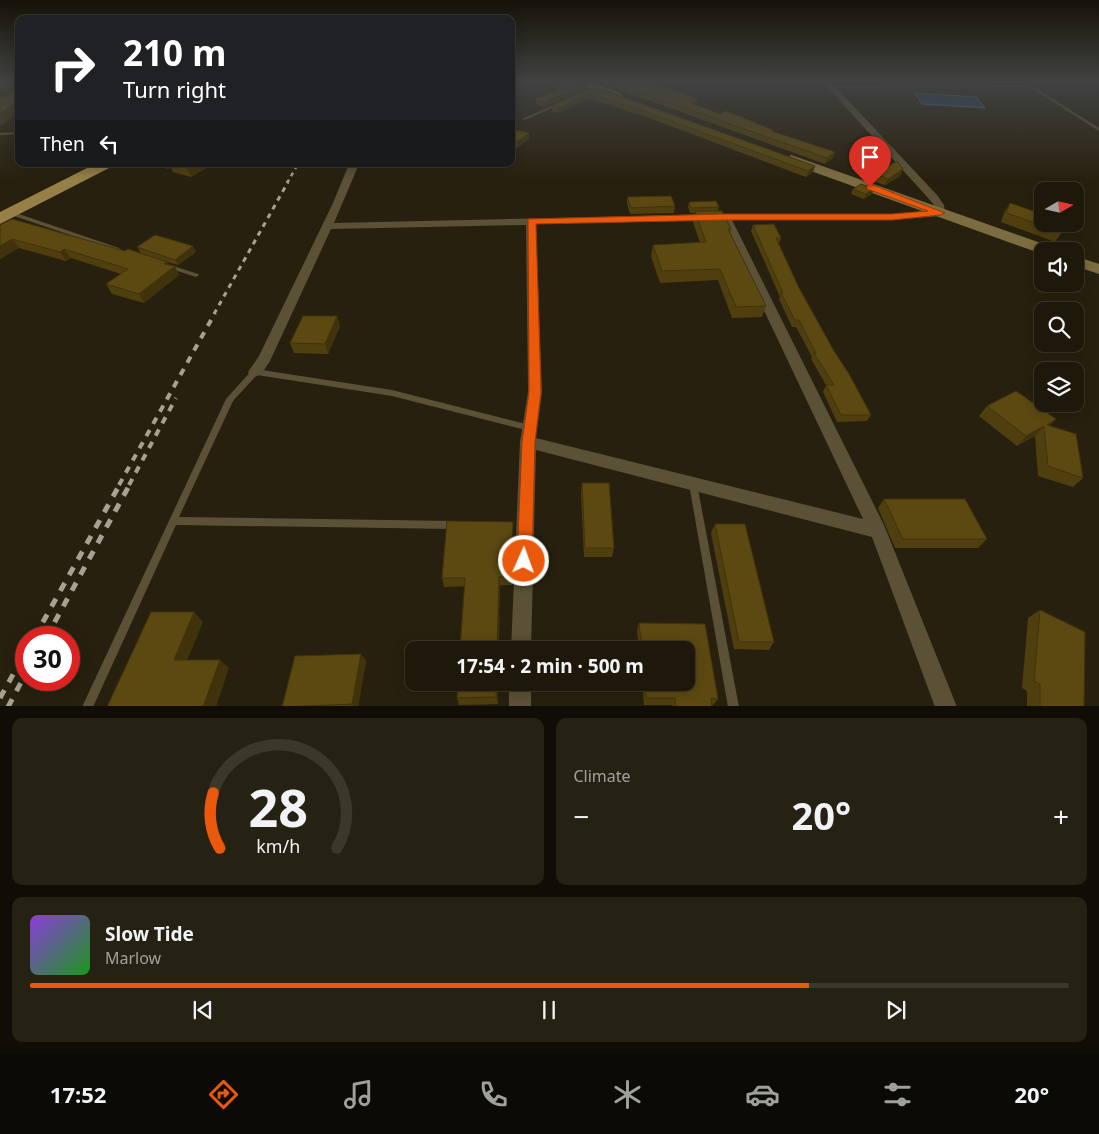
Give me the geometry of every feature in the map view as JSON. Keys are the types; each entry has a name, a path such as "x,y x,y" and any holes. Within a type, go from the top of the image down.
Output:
{"main road":[{"path":"777,153 1034,246"},
{"path":"3,213 84,167"},
{"path":"3,213 100,167"},
{"path":"1084,264 1099,269"}],"street":[{"path":"327,226 725,217 892,217 940,213 940,206 933,197 857,115"},
{"path":"256,372 265,358 353,167"},
{"path":"725,217 878,531 946,706"},
{"path":"522,641 521,525 535,392 531,221"},
{"path":"529,435 693,484 878,531"},
{"path":"520,691 520,706"}],"lane":[{"path":"524,119 533,115"},
{"path":"1076,115 1099,130"},
{"path":"0,134 15,133"},
{"path":"3,213 122,250"},
{"path":"159,263 196,275"},
{"path":"87,706 230,399 256,372 392,393 529,435"},
{"path":"693,484 734,706"},
{"path":"173,521 467,525"}],"building":[{"path":"655,115 673,115 815,166 808,171"},
{"path":"705,115 736,115 773,130 771,131 835,152 827,158"},
{"path":"515,130 529,133 515,142"},
{"path":"897,161 903,169 888,179 875,174"},
{"path":"861,184 874,189 866,194 853,189"},
{"path":"671,196 675,206 631,208 627,197"},
{"path":"716,201 719,207 691,208 689,202"},
{"path":"1010,203 1034,211 1034,222 1006,213"},
{"path":"695,211 722,211 731,229 728,229 766,306 736,307 720,269 662,271 653,245 706,242"},
{"path":"12,219 125,251 128,249 167,262 164,264 175,266 139,294 106,284 128,269 64,249 60,252 12,239 0,246 0,225"},
{"path":"774,224 781,238 776,238 799,288 871,415 841,415 826,385 834,385 814,353 816,353 799,320 795,320 781,293 783,293 753,225"},
{"path":"155,235 193,246 175,260 137,247"},
{"path":"303,316 337,316 325,344 290,343"},
{"path":"1016,391 1034,404 1034,412 1046,412 1056,419 1047,425 1076,434 1083,478 1048,466 1044,426 1026,436 987,406"},
{"path":"582,483 609,483 614,548 585,548"},
{"path":"884,499 965,499 987,539 903,539"},
{"path":"447,521 513,522 511,576 499,577 497,641 461,641 465,578 442,578"},
{"path":"715,524 745,524 774,642 739,642"},
{"path":"1040,610 1085,632 1084,706 1040,706 1040,684 1034,681"},
{"path":"151,612 194,612 174,660 220,660 203,706 107,706"},
{"path":"639,623 705,624 718,699 711,698 712,706 676,706 675,698 646,698 646,691 695,691 695,641 641,641"},
{"path":"361,654 352,704 282,706 295,656"},
{"path":"457,691 496,691 496,697 457,698"}],"railway":[{"path":"287,183 296,167"},
{"path":"214,314 288,182"},
{"path":"119,485 215,313"},
{"path":"129,485 176,398"},
{"path":"41,626 120,484"},
{"path":"53,626 130,484"},
{"path":"0,698 15,671"},
{"path":"9,706 16,691"}],"route":[{"path":"524,561 528,442 535,392 531,221 725,217 892,217 924,216 940,213 870,187"}]}
